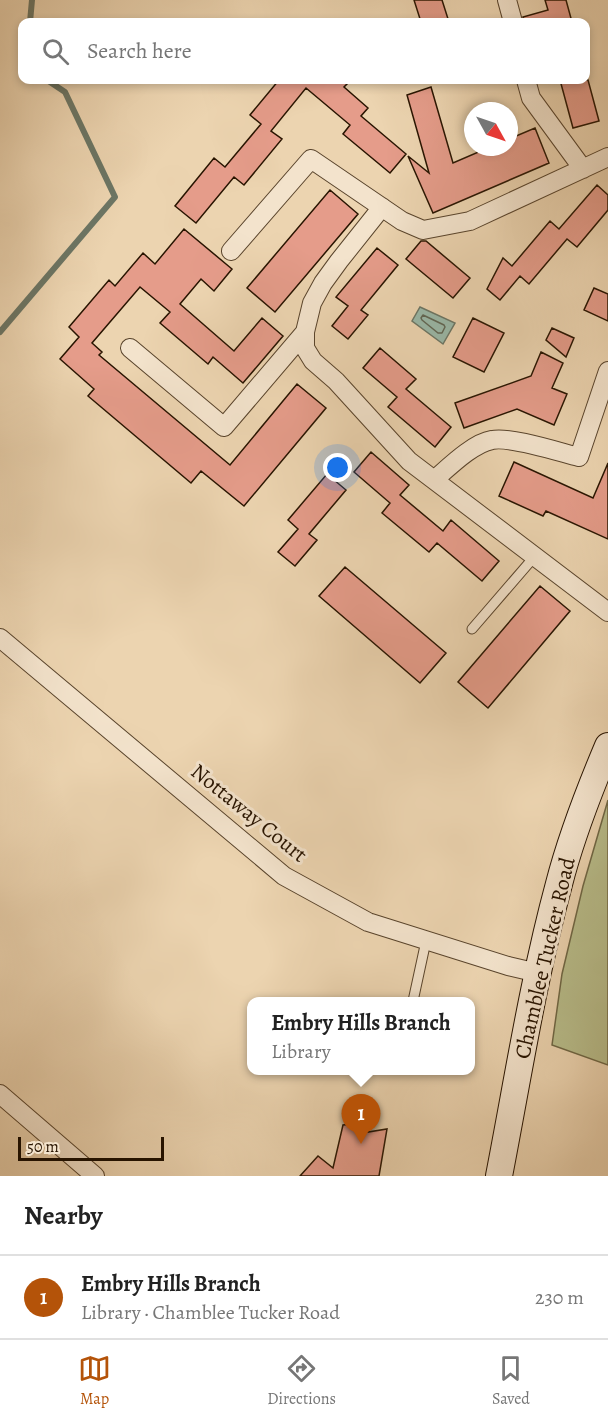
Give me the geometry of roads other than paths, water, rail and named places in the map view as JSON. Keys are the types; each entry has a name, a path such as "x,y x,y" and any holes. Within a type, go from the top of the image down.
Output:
{"main road":[{"name":"Chamblee Tucker Road","path":"499,1176 538,973 559,882 587,797 608,746"}],"street":[{"path":"507,0 512,18"},
{"path":"527,84 531,98 583,169"},
{"path":"231,251 311,159 402,221 423,230 470,221 608,157"},
{"path":"382,207 323,283 312,303 305,332 305,348 313,362 336,381 409,461 608,612"},
{"path":"130,348 224,427 305,332"},
{"path":"434,480 464,453 491,440 522,443 579,457 608,371"},
{"name":"Nottaway Court","path":"0,638 284,876 368,922 538,973"},
{"path":"0,1094 95,1176"}],"lane":[{"path":"472,629 535,556"},
{"path":"414,997 426,941"}],"water":[{"path":"420,307 455,323 443,344 412,321"}],"waterway":[{"path":"30,18 32,0"},
{"path":"0,332 115,197 65,92 53,84"}],"place":[{"name":"Embry Hills Branch","path":"361,1144"}]}
